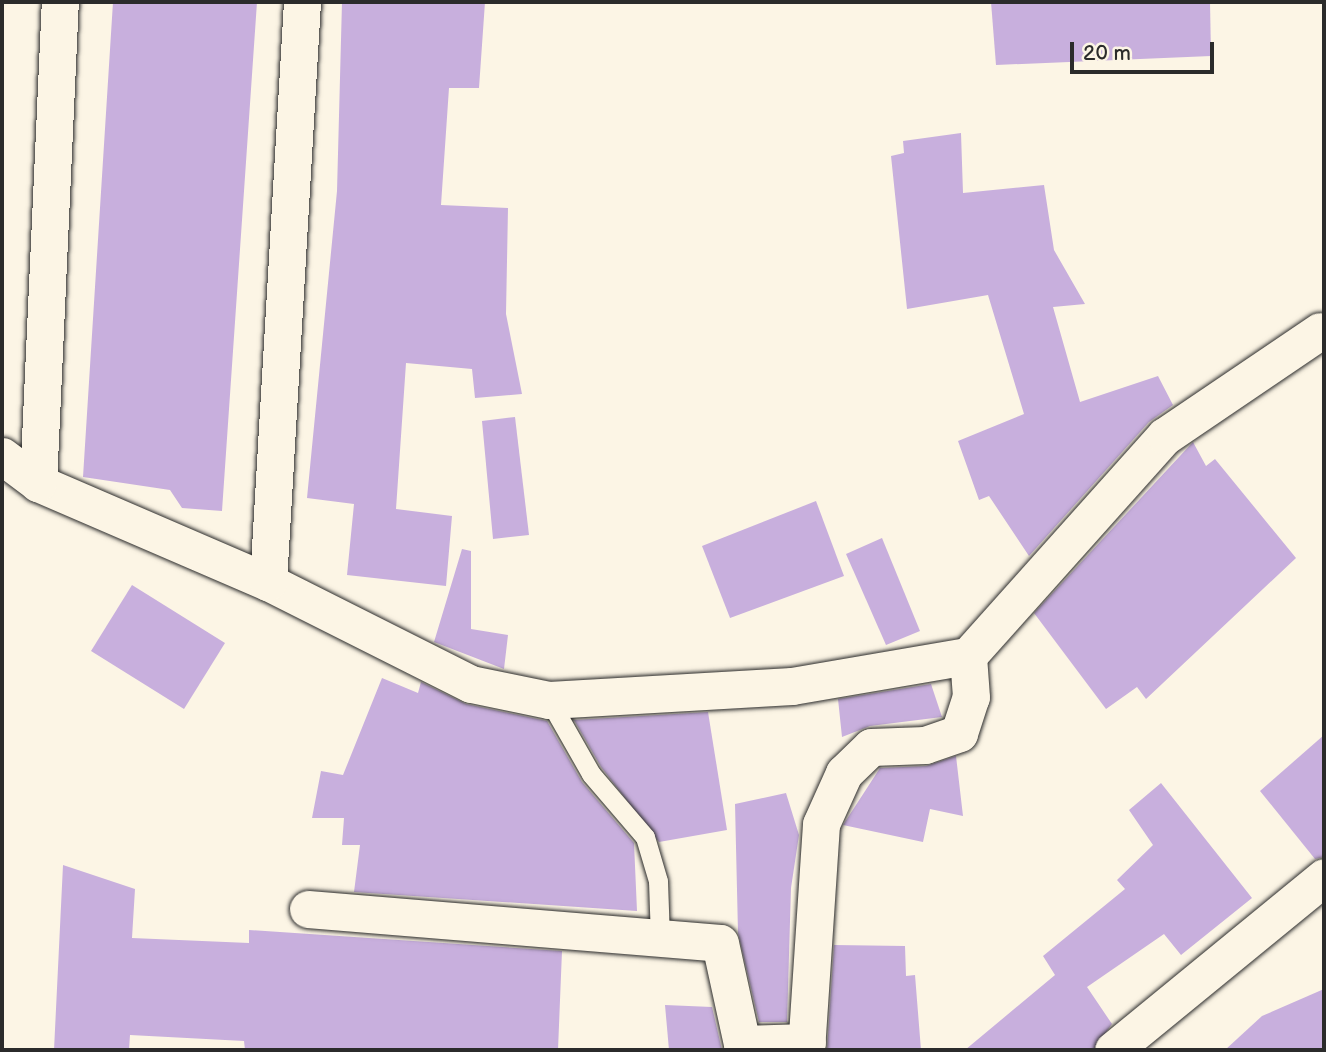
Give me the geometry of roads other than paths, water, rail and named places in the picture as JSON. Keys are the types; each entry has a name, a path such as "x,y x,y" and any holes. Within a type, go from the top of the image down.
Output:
{"street":[{"path":"38,482 60,2"},
{"path":"268,582 302,2"},
{"path":"2,456 38,482 268,582 471,684 549,700 792,686 968,656 1165,436 1320,331"},
{"path":"308,909 720,943 742,1044 806,1046 821,824 844,773 871,747 925,745 959,733 971,697 968,656"},
{"path":"1113,1050 1324,877"}],"lane":[{"path":"549,700 592,774 645,837 658,881 660,938"}]}
